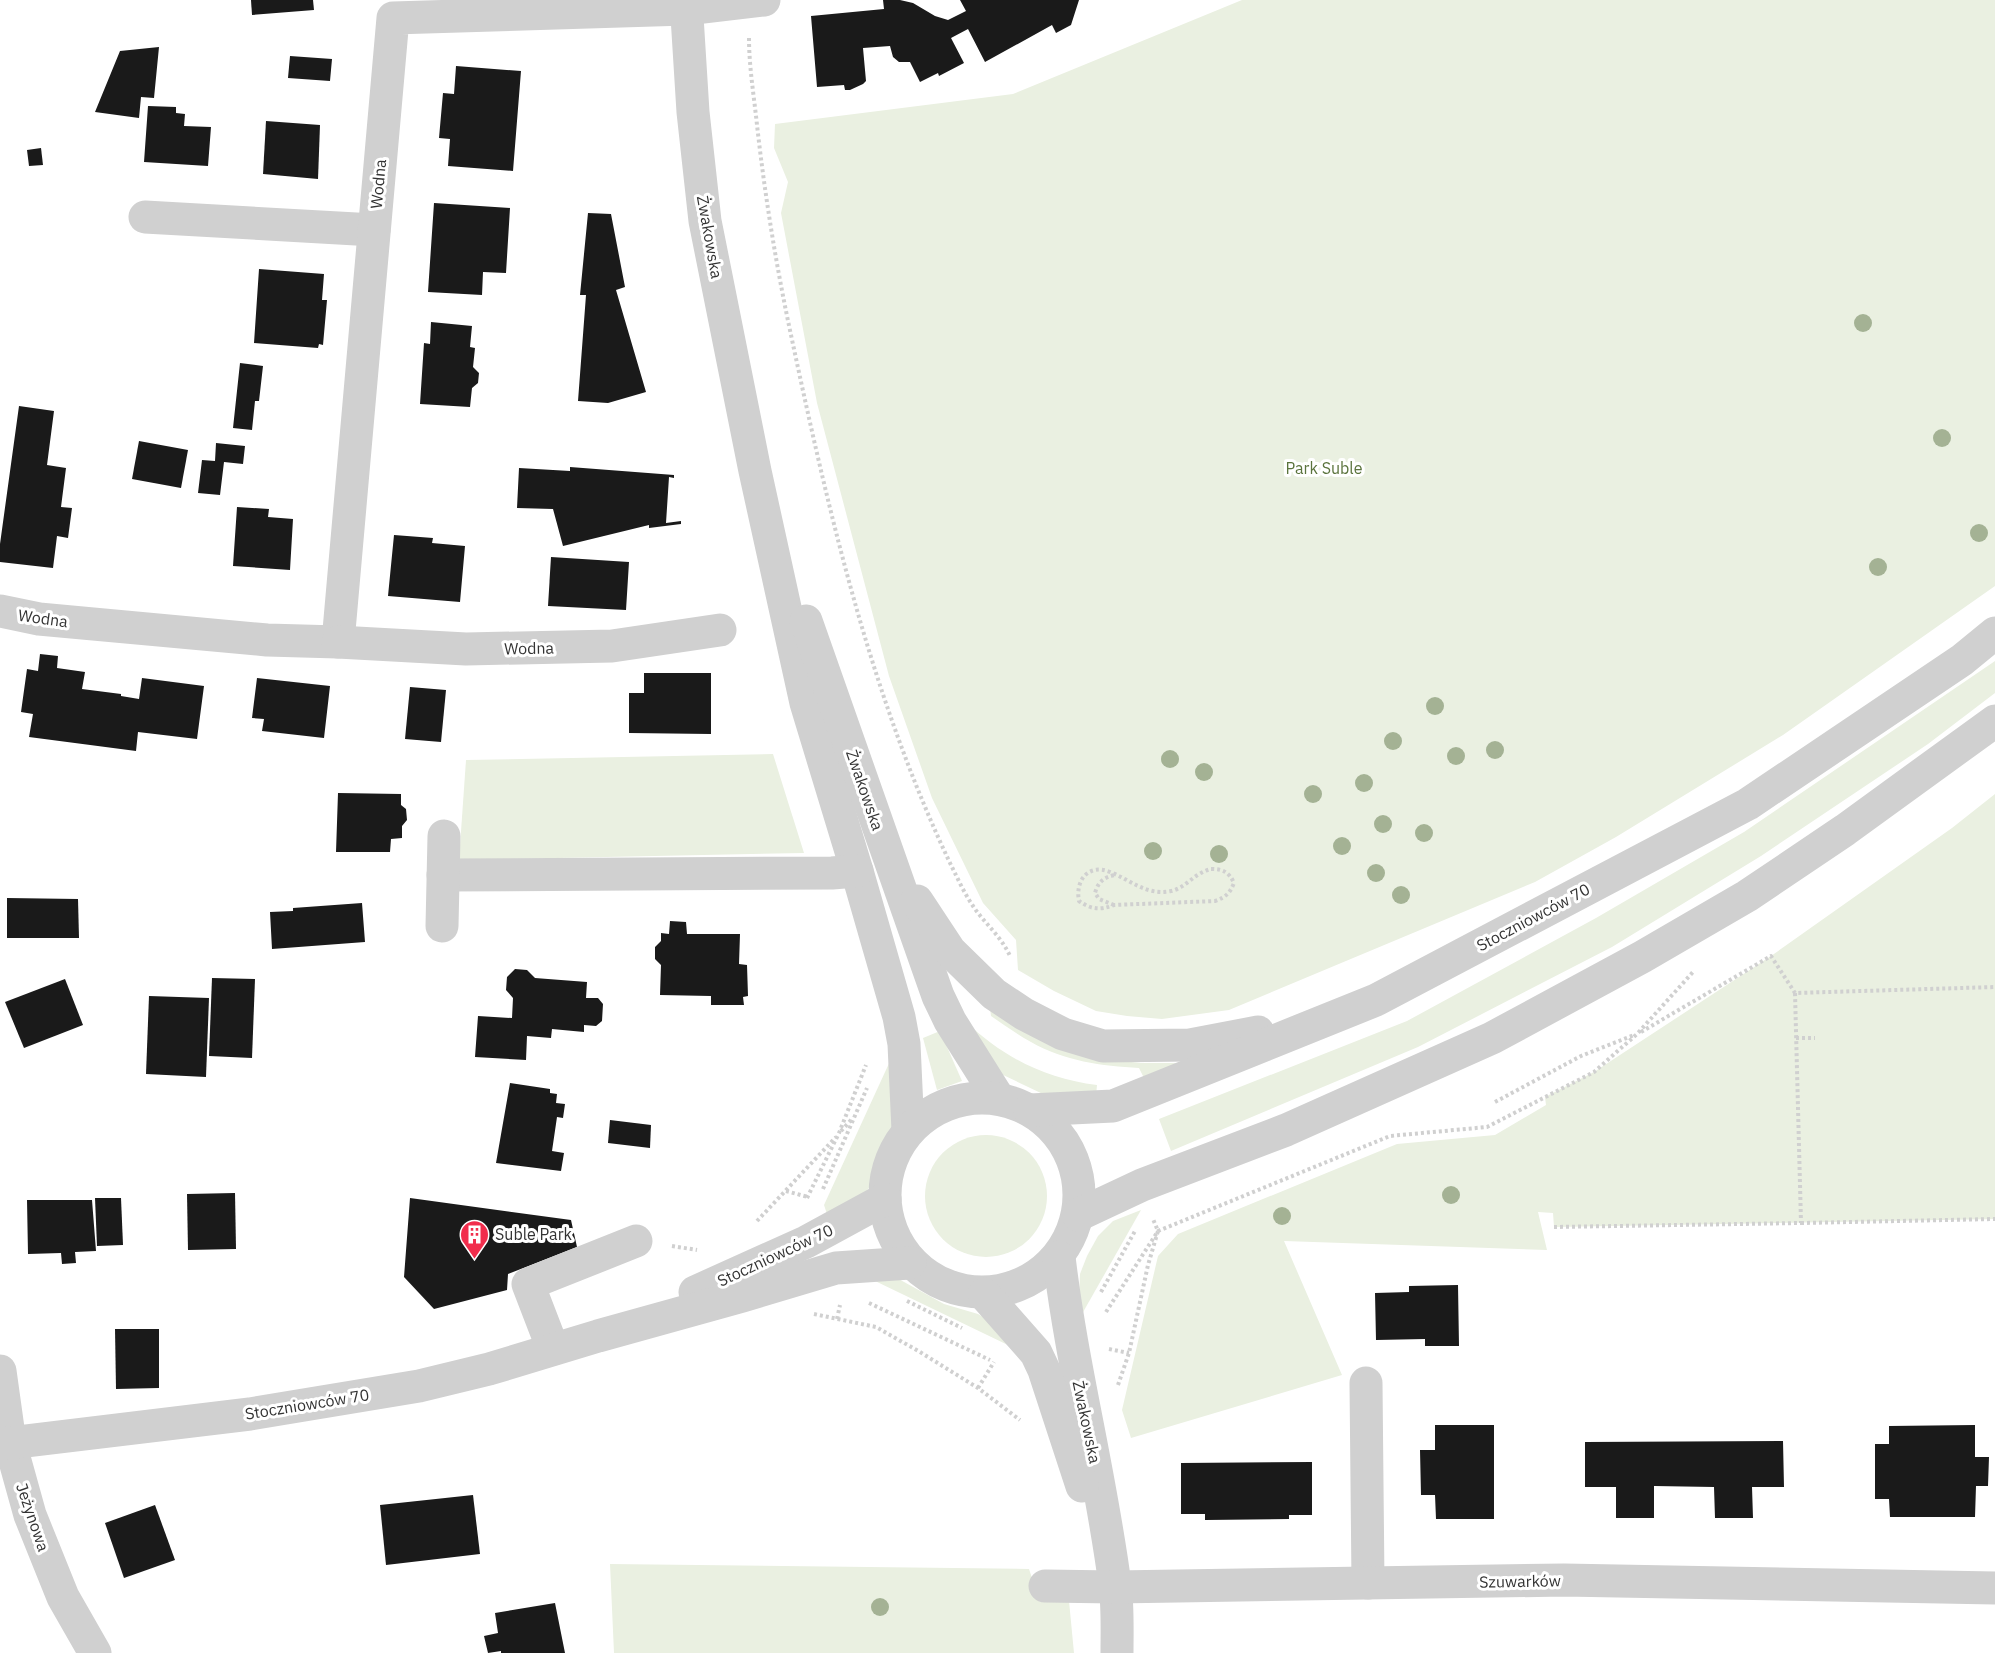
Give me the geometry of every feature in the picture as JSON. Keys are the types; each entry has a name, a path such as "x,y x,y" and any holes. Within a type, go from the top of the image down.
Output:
{"street":[{"name":"Wodna","path":"338,642 393,9 757,2"},
{"name":"Żwakowska","path":"686,4 693,112 705,221 755,471 806,703 899,1017 904,1044 908,1131"},
{"path":"145,217 374,230"},
{"name":"Żwakowska","path":"755,471 938,996 950,1021 999,1098"},
{"name":"Wodna","path":"0,612 39,619 267,640 466,649 612,646 720,630"},
{"name":"Stoczniowców 70","path":"1030,1110 1113,1106 1376,1000 1748,804 1962,660 1995,633"},
{"path":"1078,1215 1142,1185 1286,1130 1492,1038 1642,957 1747,896 1845,830 1995,721"},
{"path":"875,820 916,900 950,951 994,994 1024,1014 1063,1034 1103,1046 1190,1045 1337,1016"},
{"path":"442,926 444,836"},
{"path":"443,875 820,873 857,870"},
{"path":"974,1098 999,1098 1030,1110 1055,1129 1071,1155 1080,1184 1078,1215 1071,1238 1059,1257 1038,1277 1012,1289 984,1294 957,1290 932,1280 910,1263 897,1244 888,1223 885,1199 890,1163 908,1131 927,1114 949,1103 974,1098"},
{"name":"Stoczniowców 70","path":"598,1336 820,1221 885,1199"},
{"path":"553,1349 528,1284 636,1241"},
{"name":"Żwakowska","path":"1059,1257 1065,1311 1095,1456 1115,1587 1117,1653"},
{"name":"Stoczniowców 70","path":"5,1443 250,1414 419,1386 489,1369 836,1268 910,1263"},
{"name":"Żwakowska","path":"984,1294 1036,1353 1044,1370 1115,1587"},
{"name":"Jeżynowa","path":"0,1371 5,1443 30,1515 63,1597 95,1653"},
{"path":"1366,1383 1368,1583"},
{"name":"Szuwarków","path":"1045,1586 1115,1587 1564,1580 1995,1587"}],"path":[{"path":"757,2 749,48 765,195 779,279 814,448 884,700 909,766 950,863 973,906 1004,942 1012,959 1008,979 994,994"},
{"path":"1211,869 1220,869 1230,874 1234,883 1230,893 1215,901 1114,905 1101,909 1088,908 1079,901 1077,890 1080,880 1090,872 1104,871 1116,875 1133,885 1160,892 1172,891 1202,872 1211,869"},
{"path":"1114,905 1100,899 1095,892 1098,884 1107,876 1116,875"},
{"path":"1495,1102 1581,1056 1637,1034 1770,956 1795,993 1801,1223"},
{"path":"1795,993 1995,987"},
{"path":"1796,1038 1815,1038"},
{"path":"820,1221 822,1192 868,1086"},
{"path":"756,1222 855,1116"},
{"path":"786,1191 807,1196 820,1221"},
{"path":"1554,1227 1995,1219"},
{"path":"1129,1353 1148,1265 1158,1231"},
{"path":"836,1268 842,1291 994,1362 978,1388 876,1327 837,1319"}],"green space":[{"name":"Park Suble","path":"1242,0 1995,0 1995,586 1783,735 1616,837 1535,882 1229,1010 1162,1019 1127,1016 1096,1011 1054,991 1018,970 1016,940 983,903 932,798 889,676 817,403 781,213 788,182 774,148 775,124 1013,94"},
{"path":"1995,661 1995,693 1928,744 1761,856 1612,947 1418,1047 1171,1151 1159,1119 1407,1021 1596,918 1744,832"},
{"path":"773,754 804,853 459,860 466,760"},
{"path":"1995,794 1995,1219 1554,1227 1553,1213 1538,1212 1547,1250 1284,1241 1342,1375 1131,1438 1122,1410 1158,1256 1178,1234 1397,1144 1495,1135 1546,1105 1545,1097 1594,1072 1771,956 1952,828"},
{"path":"990,1008 1101,1059 1141,1063 1186,1063 1146,1082 1139,1068 1084,1061 1044,1048 991,1016"},
{"path":"966,1022 995,1046 1026,1064 1060,1078 1097,1085 1096,1096 1045,1095 1001,1074"},
{"path":"940,1031 962,1081 937,1090 923,1038"},
{"path":"891,1059 896,1115 891,1132 882,1146 872,1182 867,1191 828,1217 824,1205"},
{"path":"986,1135 1009,1140 1029,1153 1042,1173 1047,1196 1042,1219 1029,1239 1009,1252 986,1257 963,1252 943,1239 930,1219 925,1196 930,1173 943,1153 963,1140"},
{"path":"1141,1210 1078,1321 1080,1274 1098,1236 1113,1221"},
{"path":"895,1277 944,1304 978,1314 991,1322 1012,1347 873,1280"},
{"path":"610,1564 1029,1569 1040,1602 1069,1601 1074,1653 614,1653"}],"building":[{"path":"251,0 313,0 314,10 252,15"},
{"path":"883,0 913,3 935,16 948,20 966,11 960,0 1079,0 1071,25 1056,33 1052,25 985,62 968,29 951,38 964,63 939,76 938,73 920,82 910,62 899,62 893,57 890,46 863,48 866,81 863,84 850,90 845,90 844,85 817,87 811,16 884,9"},
{"path":"159,47 154,98 141,97 139,118 95,112 120,51"},
{"path":"290,56 332,59 330,81 288,78"},
{"path":"456,66 521,71 513,171 448,166 450,139 439,138 443,93 454,94"},
{"path":"148,106 176,107 176,113 185,114 184,126 211,127 208,166 144,162"},
{"path":"266,121 320,125 318,179 263,174"},
{"path":"41,148 43,165 29,166 27,150"},
{"path":"434,203 510,208 506,273 483,272 482,295 428,292"},
{"path":"588,213 611,214 625,287 616,290 646,392 608,403 578,401 586,295 580,295"},
{"path":"259,269 324,274 322,300 327,300 323,345 319,344 318,348 254,343"},
{"path":"431,322 472,326 470,347 475,348 473,367 479,373 478,383 472,388 470,407 420,404 424,343 430,344"},
{"path":"240,363 263,366 259,401 255,401 252,430 233,428"},
{"path":"19,406 54,411 47,465 66,468 61,507 72,508 68,538 57,536 53,568 0,562 0,544"},
{"path":"139,441 188,450 181,488 132,479"},
{"path":"216,443 245,446 243,464 224,462 220,495 198,493 202,460 215,461"},
{"path":"570,467 674,475 674,478 669,477 666,523 681,521 681,524 649,528 649,525 563,546 553,509 517,508 519,468 570,471"},
{"path":"237,507 269,509 268,517 293,519 290,570 233,566"},
{"path":"394,535 433,538 432,543 465,546 460,602 388,596"},
{"path":"551,557 629,562 626,610 548,606"},
{"path":"40,654 58,656 57,668 85,672 82,689 121,694 121,696 139,699 142,678 204,686 197,739 138,732 136,751 29,737 33,714 21,712 27,669 38,671"},
{"path":"644,673 711,673 711,734 629,733 629,693 644,693"},
{"path":"257,678 330,686 324,738 262,731 264,719 252,718"},
{"path":"410,687 446,690 441,742 405,739"},
{"path":"338,793 401,794 401,805 406,809 407,820 402,826 402,838 391,839 390,852 336,852"},
{"path":"7,898 78,899 79,938 7,938"},
{"path":"362,903 365,942 272,949 270,912"},
{"path":"670,921 686,922 687,934 740,934 739,964 747,965 748,996 743,997 744,1005 711,1005 711,996 660,995 661,965 655,959 655,947 661,941 661,933 669,934"},
{"path":"515,969 527,970 535,978 587,982 586,998 598,998 603,1004 602,1021 596,1026 584,1025 584,1032 552,1029 551,1038 527,1036 526,1060 475,1057 478,1016 512,1018 513,998 506,990 507,977"},
{"path":"212,978 255,979 252,1058 209,1056"},
{"path":"65,979 83,1025 24,1048 5,1002"},
{"path":"149,996 209,998 206,1077 146,1074"},
{"path":"510,1083 550,1089 550,1093 557,1094 556,1103 565,1104 563,1118 557,1117 552,1151 564,1153 561,1171 496,1163"},
{"path":"610,1120 651,1125 650,1148 608,1143"},
{"path":"235,1193 236,1249 188,1250 187,1194"},
{"path":"95,1198 121,1198 123,1245 97,1246"},
{"name":"Suble Park","path":"410,1198 571,1220 577,1247 508,1274 507,1290 434,1309 404,1277"},
{"path":"27,1200 92,1200 96,1251 75,1252 76,1263 62,1264 61,1253 28,1254"},
{"path":"1458,1285 1459,1346 1425,1346 1425,1339 1376,1340 1375,1293 1409,1292 1409,1286"},
{"path":"115,1329 159,1329 159,1388 116,1389"},
{"path":"1435,1425 1494,1425 1494,1519 1436,1519 1435,1495 1421,1495 1420,1450 1435,1450"},
{"path":"1975,1425 1975,1457 1989,1457 1988,1486 1976,1486 1975,1517 1890,1517 1889,1499 1875,1499 1875,1444 1889,1444 1889,1426"},
{"path":"1783,1441 1784,1487 1752,1487 1753,1518 1715,1518 1714,1487 1654,1486 1654,1518 1616,1518 1616,1487 1585,1487 1585,1442"},
{"path":"1312,1462 1312,1515 1289,1515 1289,1519 1205,1520 1205,1514 1181,1514 1181,1463"},
{"path":"473,1495 480,1554 386,1565 380,1505"},
{"path":"155,1505 175,1560 124,1578 105,1523"},
{"path":"555,1603 565,1653 501,1653 501,1651 488,1653 484,1636 498,1633 495,1613"}],"place":[{"name":"Suble Park","path":"474,1260"}]}
